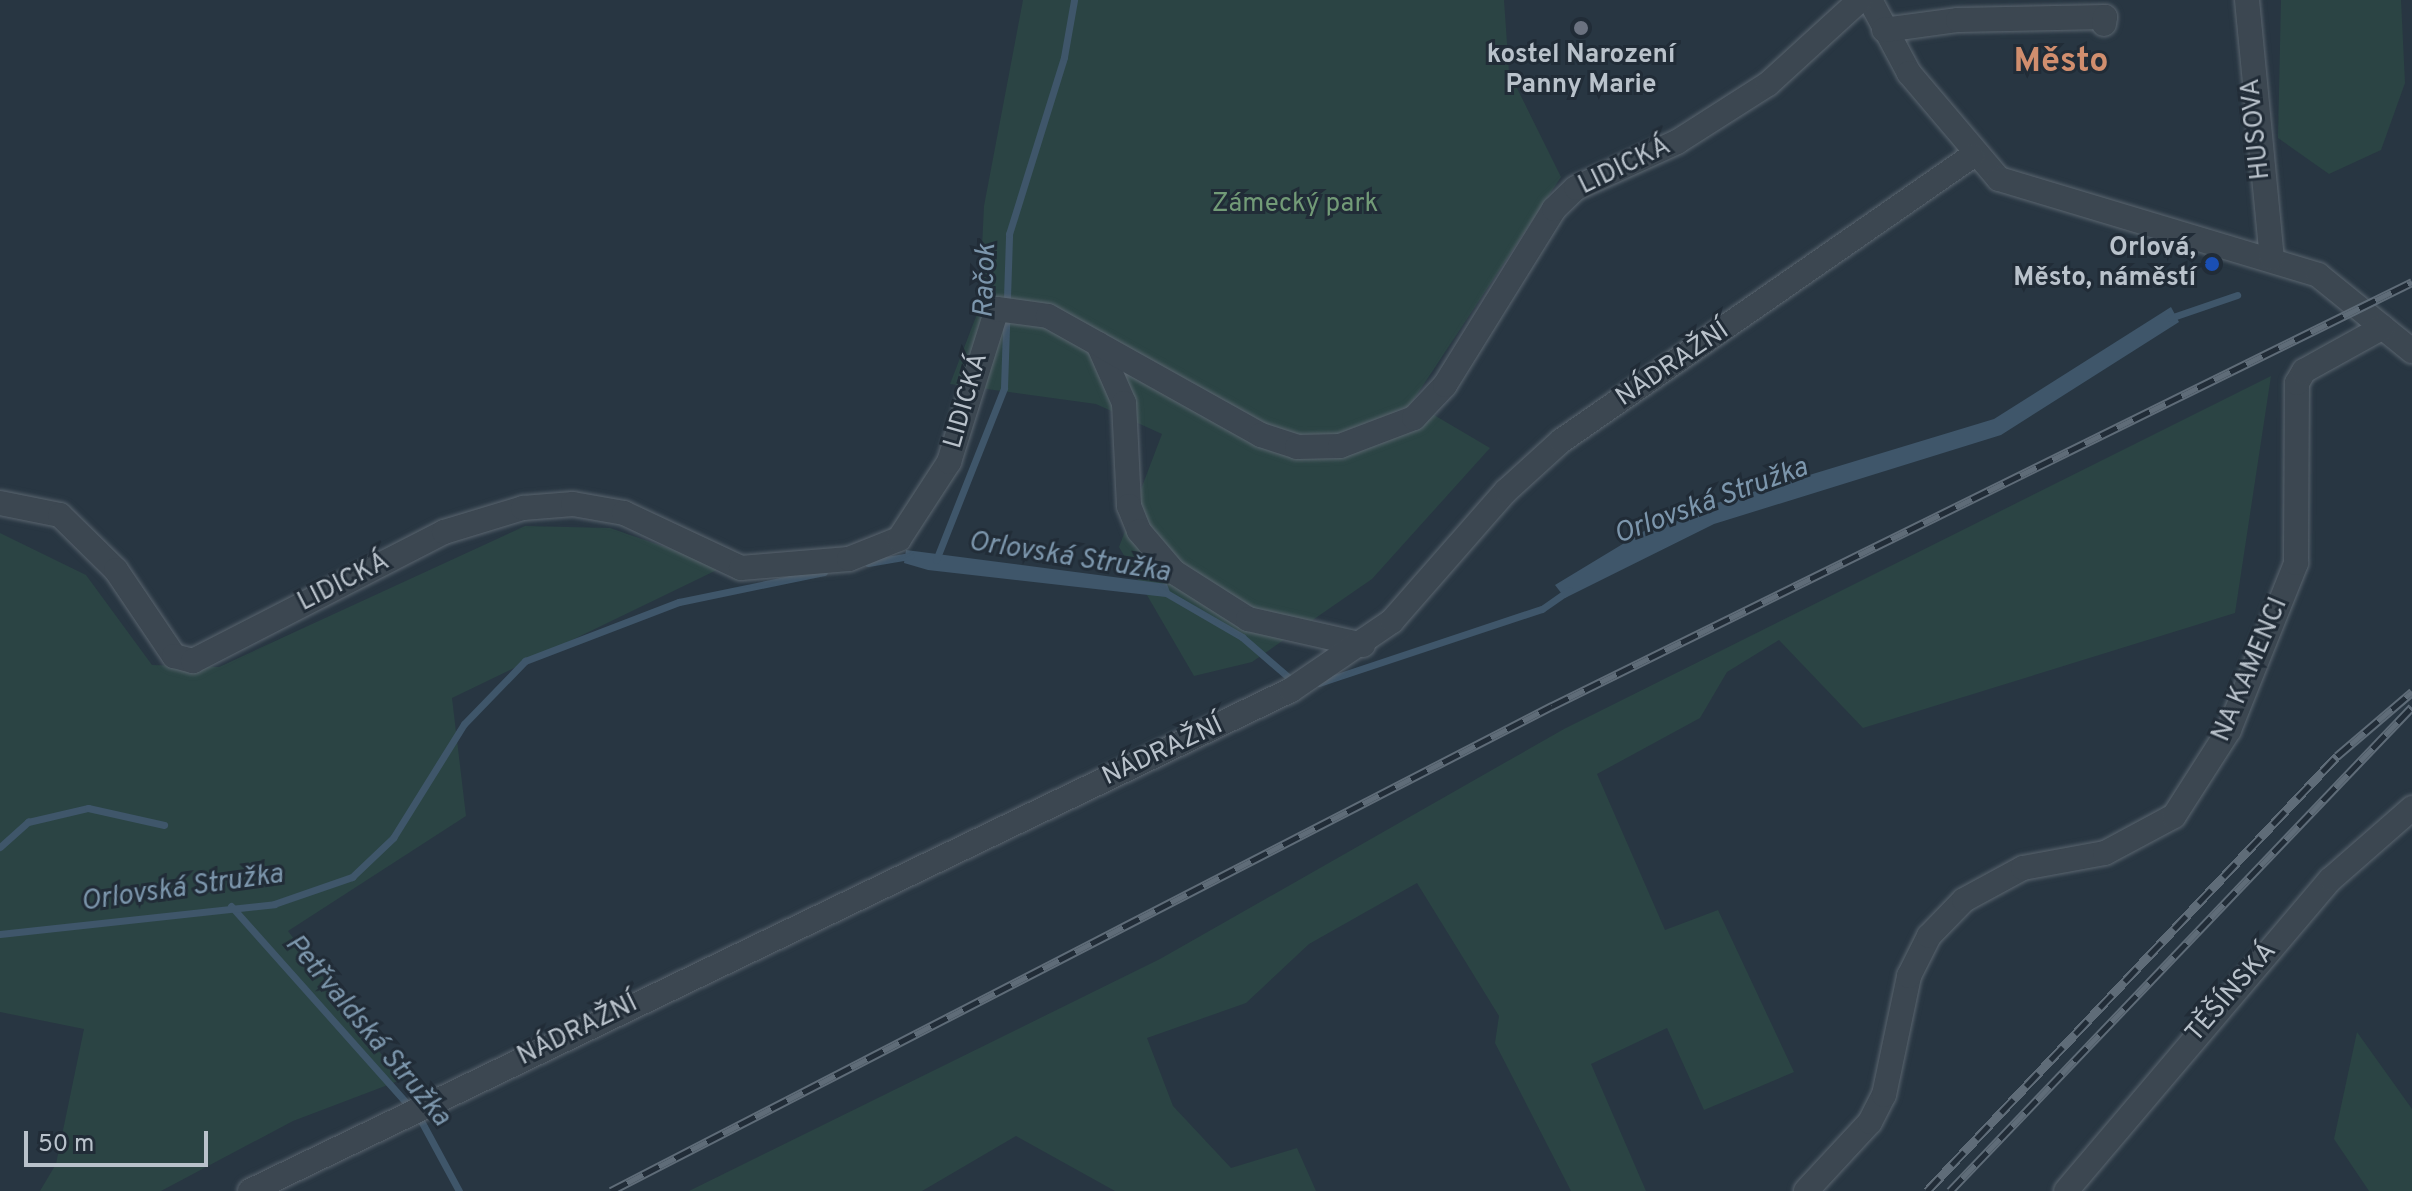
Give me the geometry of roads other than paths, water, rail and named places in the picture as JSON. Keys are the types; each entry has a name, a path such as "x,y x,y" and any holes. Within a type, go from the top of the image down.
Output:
{"street":[{"name":"LIDICKÁ","path":"0,503 60,515 116,570 174,656 193,661 444,532 523,508 573,504 624,513 741,568 849,559 899,539 949,462 997,309 1014,311 1098,344 1248,428 1297,447 1340,446 1414,418 1445,385 1554,209 1576,188 1677,142 1768,84 1860,0"},
{"path":"1870,0 1884,30 1972,156 1999,179 2035,194 2272,258 2318,275 2412,351"},
{"name":"HUSOVA","path":"2247,0 2272,258"},
{"path":"1884,30 1958,20 2105,17 2104,24"},
{"name":"NÁDRAŽNÍ","path":"250,1191 1220,726 1363,645 1535,462 1972,156"},
{"name":"NA KAMENCI","path":"1806,1191 1870,1122 1884,1095 1909,976 1929,936 1964,900 2023,868 2139,839 2180,807 2229,730 2296,563 2297,383 2304,371 2383,327"},
{"path":"1098,344 1124,403 1129,506 1139,531 1174,572 1248,619 1363,645"},
{"name":"TĚŠÍNSKÁ","path":"2066,1191 2331,879 2412,808"}],"water":[{"path":"2171,307 2179,322 2001,435 1714,524 1565,598 1555,585 1664,519 1994,419"},
{"path":"906,550 1167,584 1170,592 1166,597 928,570 904,563"}],"waterway":[{"name":"Račok","path":"936,560 1004,388 1009,234 1064,57 1074,0"},
{"name":"Orlovská Stružka","path":"2170,318 2237,295"},
{"name":"Orlovská Stružka","path":"868,563 910,556"},
{"name":"Orlovská Stružka","path":"0,934 274,904 352,877 393,838 464,724 525,661 679,602 824,572"},
{"name":"Orlovská Stružka","path":"1161,590 1242,637 1294,682"},
{"name":"Orlovská Stružka","path":"1319,683 1542,609 1569,590"},
{"path":"0,847 28,822 88,808 164,825"},
{"name":"Petřvaldská Stružka","path":"231,906 410,1107"},
{"name":"Petřvaldská Stružka","path":"419,1117 459,1191"}],"railway":[{"path":"611,1191 1552,706 2412,282"},
{"path":"1927,1191 2337,756 2412,692"},
{"path":"1950,1191 2412,707"}],"place":[{"name":"kostel Narození Panny Marie","path":"1581,28"},
{"name":"Orlová, Město, náměstí","path":"2212,264"}],"district":[{"name":"Město","path":"2061,63"}],"park label":[{"name":"Zámecký park","path":"1295,205"}]}
